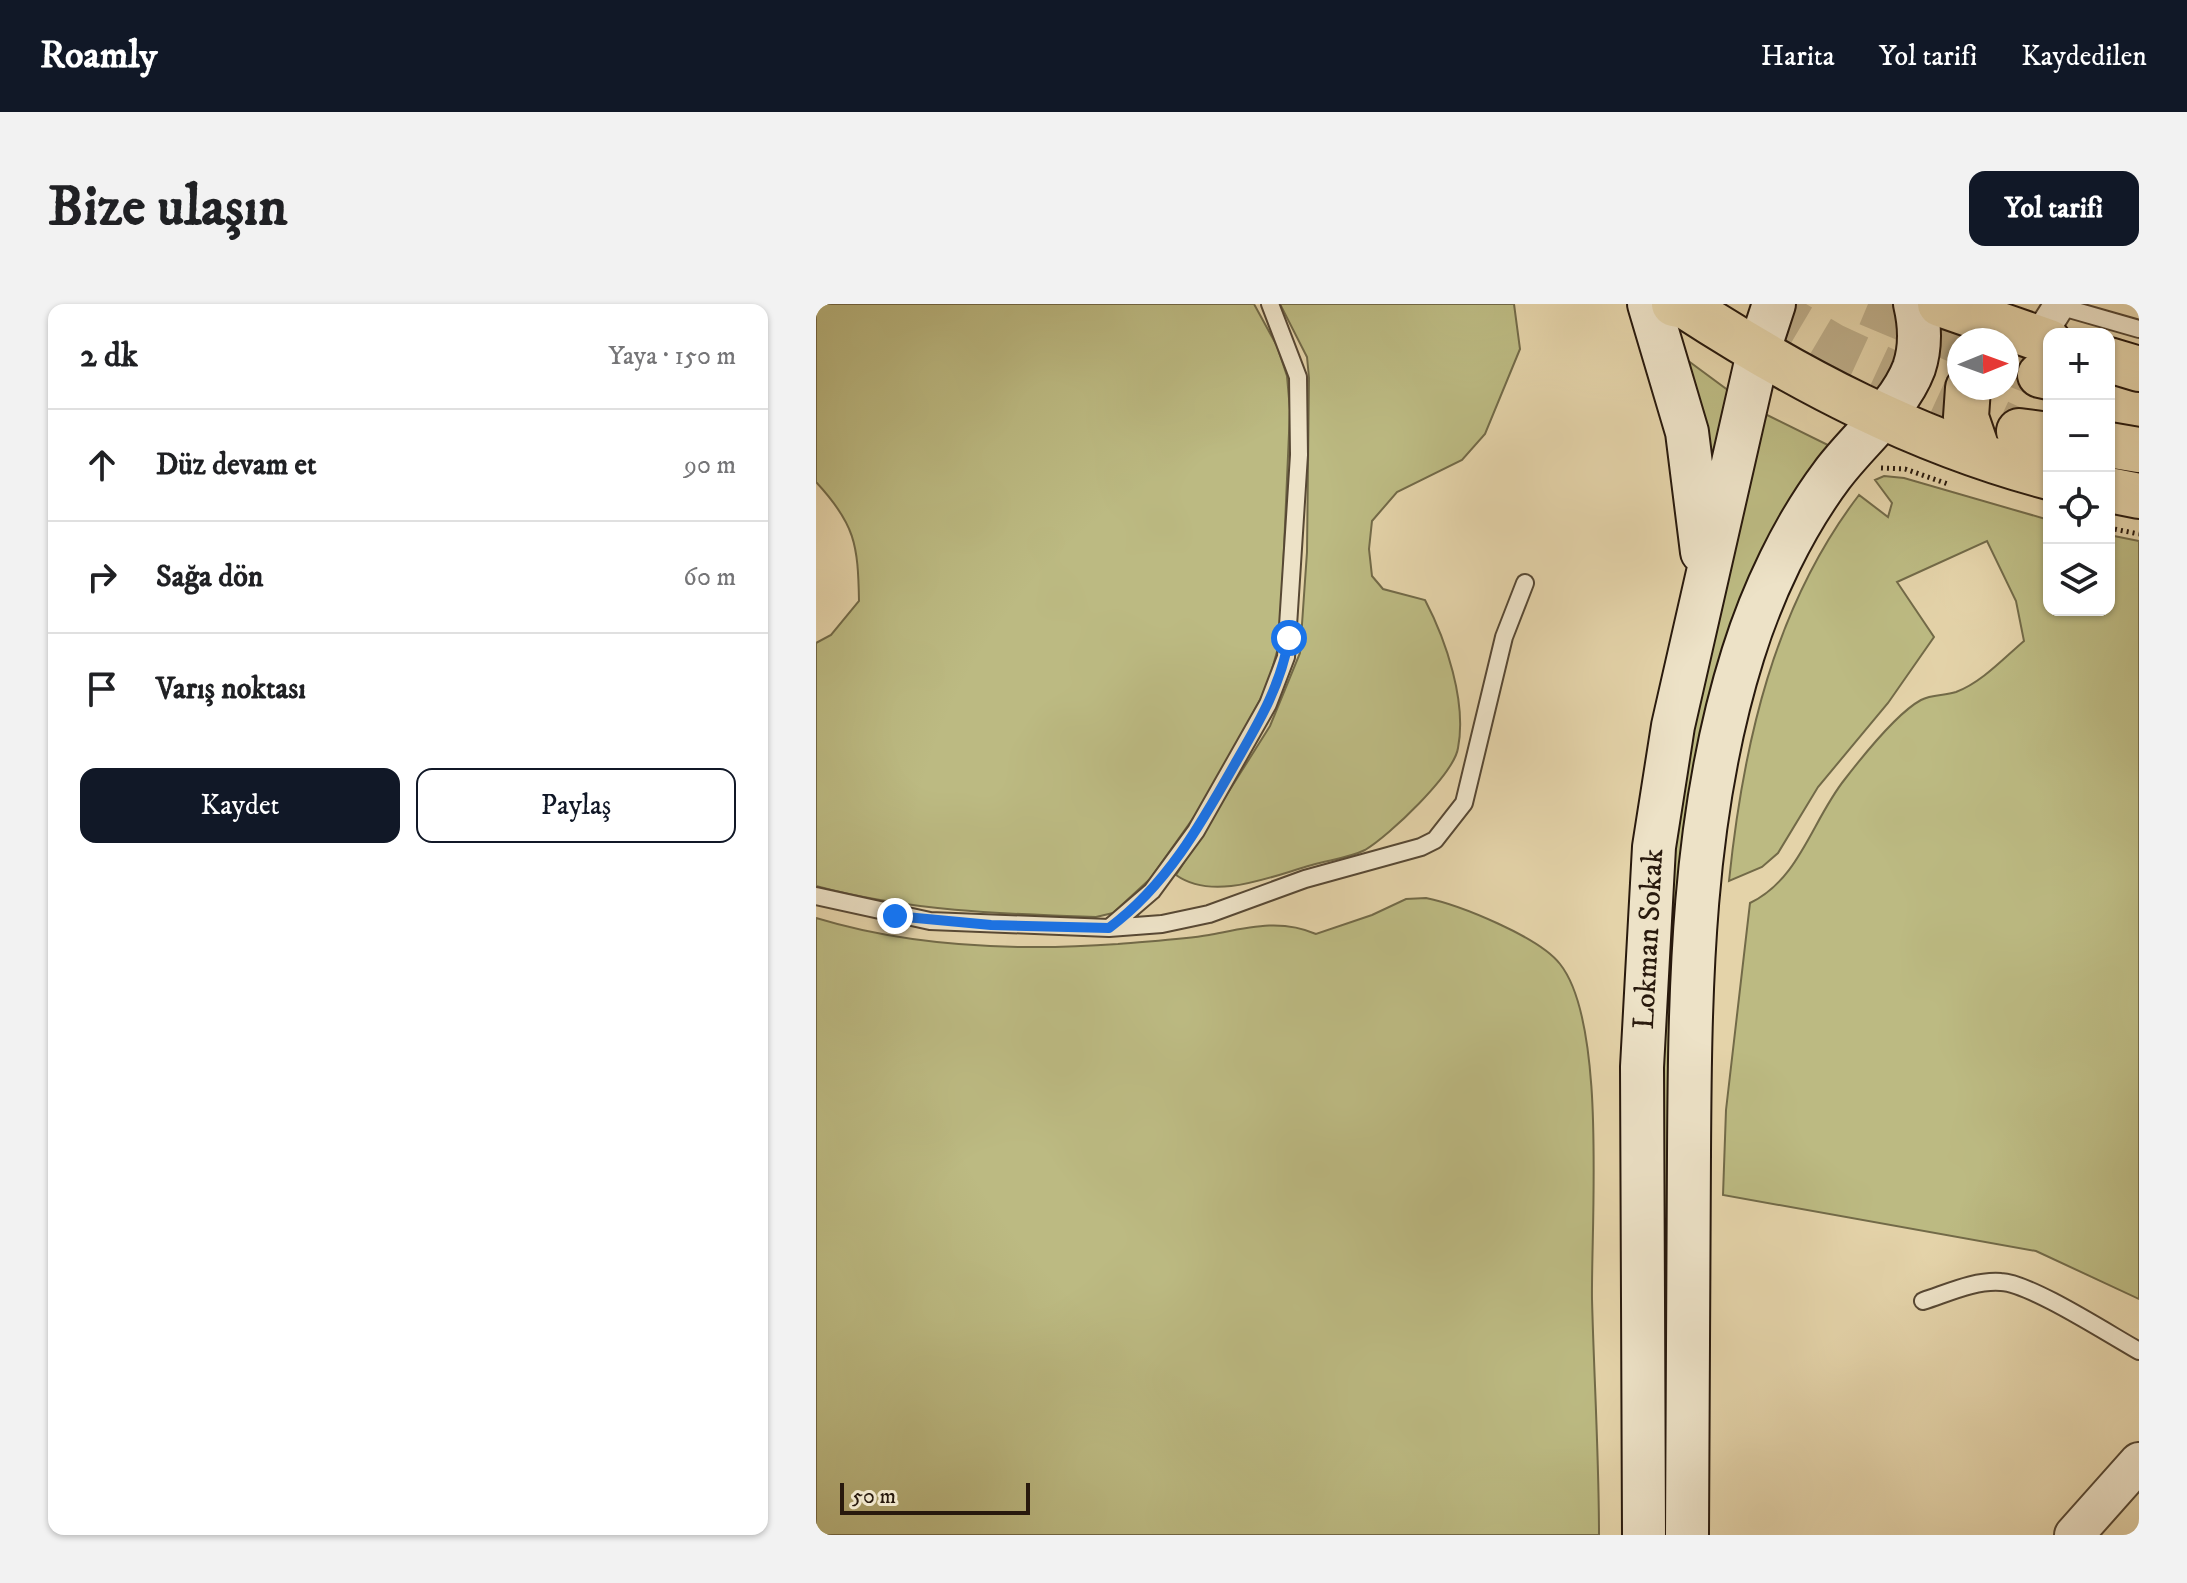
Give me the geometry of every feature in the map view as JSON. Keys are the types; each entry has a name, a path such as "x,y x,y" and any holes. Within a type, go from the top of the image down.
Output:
{"highway":[{"path":"1674,304 1685,306 1874,423 1969,471 2043,477"},
{"path":"1940,304 2043,337"},
{"path":"2115,362 2139,369"},
{"path":"2115,391 2139,397"},
{"path":"1967,400 1969,471"},
{"path":"2115,446 2139,450"},
{"path":"2115,491 2139,496"}],"main road":[{"path":"1649,304 1687,432 1700,520 1704,593"},
{"name":"Lokman Sokak","path":"1644,1535 1642,1067 1650,893 1666,760 1758,353 1774,304"},
{"name":"Lokman Sokak","path":"1687,1535 1689,1049 1693,958 1711,786 1725,715 1766,595 1817,496 1913,369 1919,335 1915,304"}],"street":[{"path":"2074,1535 2139,1462"}],"lane":[{"path":"1109,928 1152,891 1196,831 1268,704 1283,668 1292,612 1299,455 1298,377 1270,304"},
{"path":"2115,331 2139,329"},
{"path":"816,896 930,921 1109,928 1183,922 1305,879 1405,854 1435,840 1455,818 1471,784 1504,637 1525,583"},
{"path":"1923,1301 1972,1285 2003,1281 2052,1302 2139,1351"}],"path":[{"path":"1870,473 1878,468 1894,467 1969,471"},
{"path":"2115,529 2139,534"}],"shaded area":[{"path":"816,304 1254,304 1277,346 1287,376 1290,410 1280,641 1267,687 1206,800 1150,879 1113,913 1096,917 955,910 885,901 816,886 816,643 831,635 859,601 852,536 839,510 816,482"},
{"path":"1280,304 1514,304 1520,349 1485,434 1462,460 1397,492 1372,521 1369,549 1372,576 1383,589 1425,600 1447,652 1460,711 1458,748 1454,759 1419,804 1365,850 1261,880 1225,887 1208,886 1191,883 1176,875 1270,726 1300,653 1307,552 1309,378 1307,357"},
{"path":"1683,357 1729,391 1715,482"},
{"path":"1763,413 1834,448 1693,777 1682,848 1670,1535 1655,1535 1655,1170 1677,793"},
{"path":"1884,476 1904,478 2043,518 2043,616 2115,616 2115,536 2139,541 2139,1299 2036,1251 1723,1195 1726,1110 1750,903 1781,879 1804,847 1833,795 1880,736 1901,715 1925,698 1956,692 1974,683 2024,641 2016,601 1987,541 1897,582 1934,637 1888,703 1818,787 1778,853 1762,867 1729,881 1743,779 1754,728 1784,630 1830,538 1859,495 1888,517 1892,503 1875,480"},
{"path":"1426,898 1478,915 1535,943 1560,964 1575,992 1585,1030 1591,1075 1594,1174 1592,1299 1599,1535 816,1535 816,918 852,928 927,941 1004,946 1081,946 1186,938 1276,925 1316,934 1372,915 1406,899"}],"tunnel":[{"path":"1763,304 1832,345 2019,431"},
{"path":"1868,304 1947,337"},
{"path":"2019,367 2040,375"}],"route":[{"path":"895,916 991,925 1109,928 1136,908 1152,891 1208,812 1280,680 1289,638"}]}
